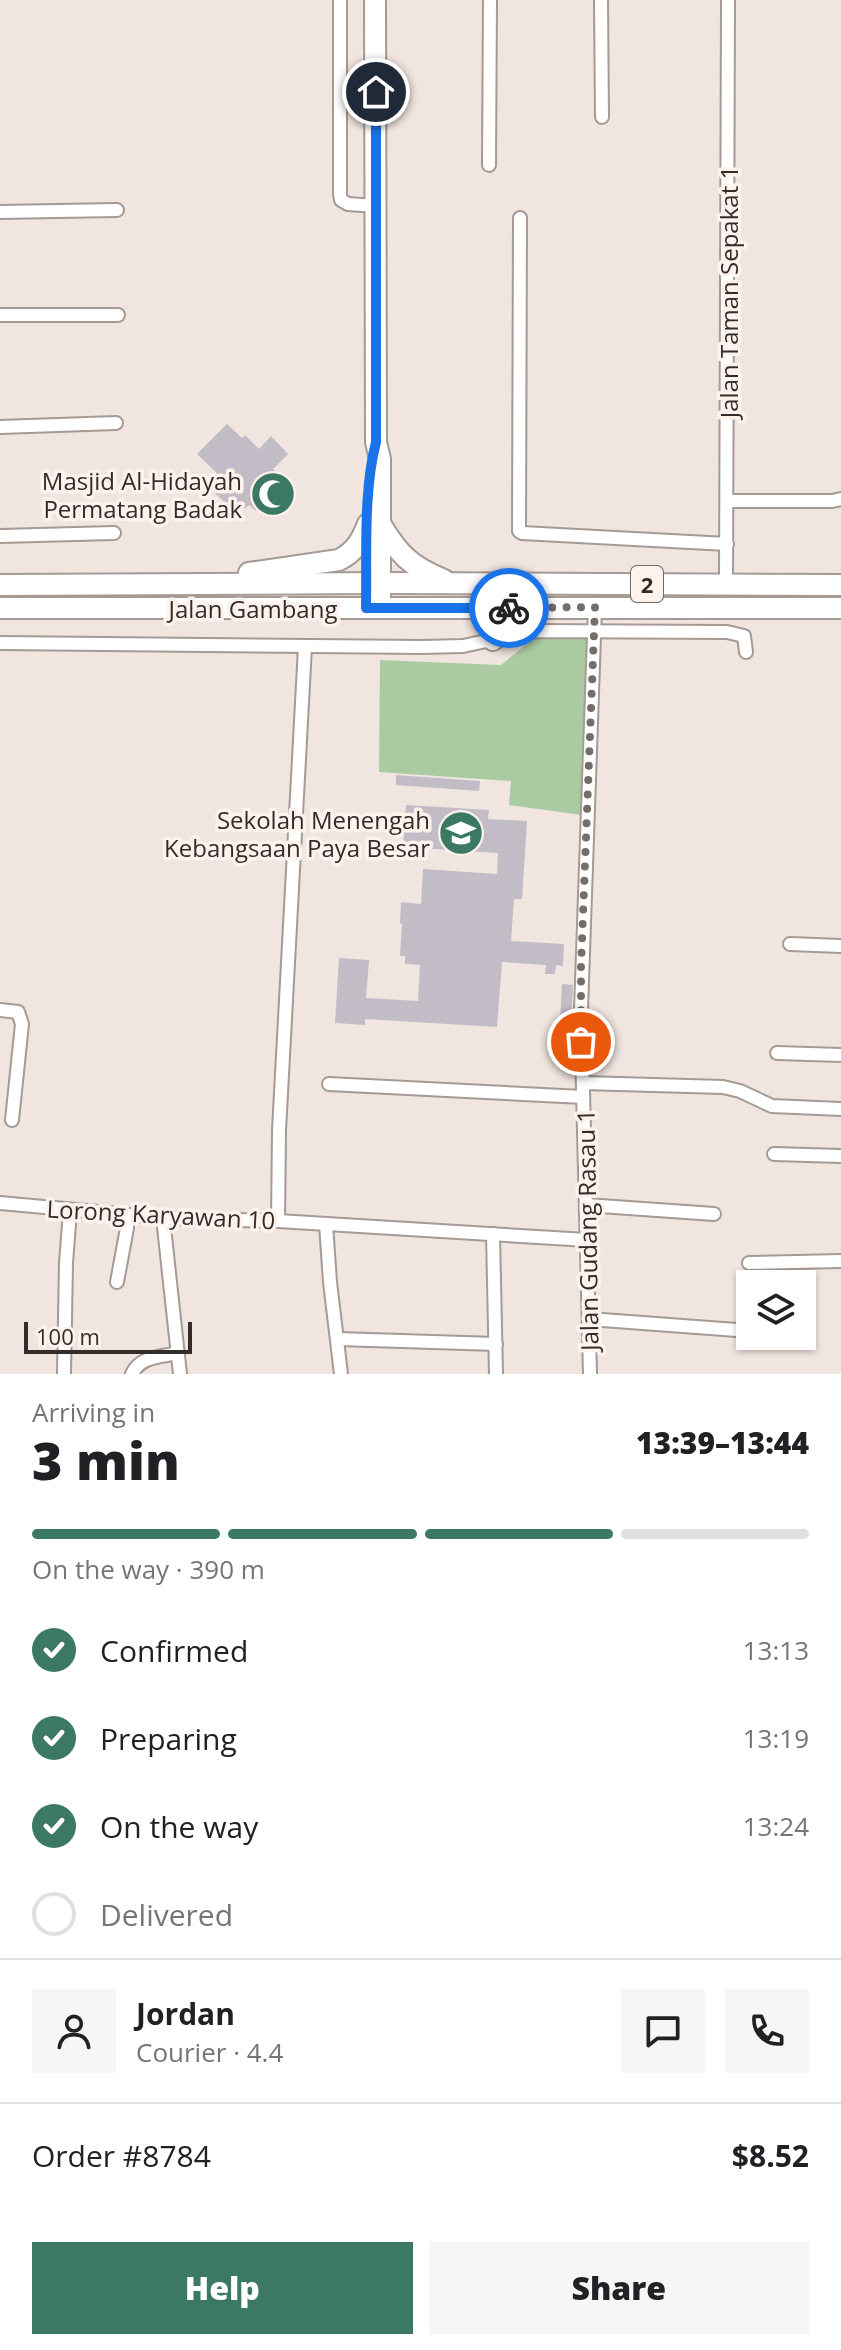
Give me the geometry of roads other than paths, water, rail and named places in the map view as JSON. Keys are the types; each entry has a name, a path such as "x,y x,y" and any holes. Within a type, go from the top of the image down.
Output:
{"main road":[{"path":"373,608 374,524 380,459 376,442 375,0"},
{"path":"157,583 328,563 351,554 374,524"},
{"path":"374,524 409,562 454,584"},
{"name":"Jalan Gambang","path":"0,585 841,585"},
{"name":"Jalan Gambang","path":"0,608 841,608"},
{"path":"493,640 533,608"}],"street":[{"path":"340,0 341,200 348,204 376,206"},
{"path":"489,165 490,0"},
{"path":"601,0 602,117"},
{"name":"Jalan Taman Sepakat 1","path":"726,584 728,0"},
{"path":"0,212 117,210"},
{"path":"520,218 519,531 727,544"},
{"path":"0,315 118,315"},
{"path":"0,427 116,423"},
{"path":"727,501 841,499"},
{"path":"0,536 114,533"},
{"name":"Jalan Gudang Rasau 1","path":"590,1374 581,966 595,607"},
{"path":"0,643 463,646 533,631 727,632 744,636 746,652"},
{"path":"278,1221 279,1130 305,647"},
{"path":"790,944 841,946"},
{"path":"0,1010 18,1012 22,1024 12,1120"},
{"path":"777,1053 841,1055"},
{"path":"583,1083 732,1088 772,1106 841,1109"},
{"path":"329,1084 583,1097"},
{"path":"774,1154 841,1156"},
{"name":"Lorong Karyawan 10","path":"0,1203 127,1216 278,1221 587,1240"},
{"path":"586,1205 714,1214"},
{"path":"64,1374 70,1211"},
{"path":"117,1282 127,1216"},
{"path":"163,1218 180,1374"},
{"path":"324,1224 341,1374"},
{"path":"493,1234 496,1374"},
{"path":"749,1263 841,1261"},
{"path":"589,1319 736,1330"},
{"path":"338,1339 496,1344"},
{"path":"132,1374 142,1361 178,1353"}],"place":[{"name":"Masjid Al-Hidayah Permatang Badak","path":"273,494"},
{"name":"Sekolah Menengah Kebangsaan Paya Besar","path":"461,833"}]}
